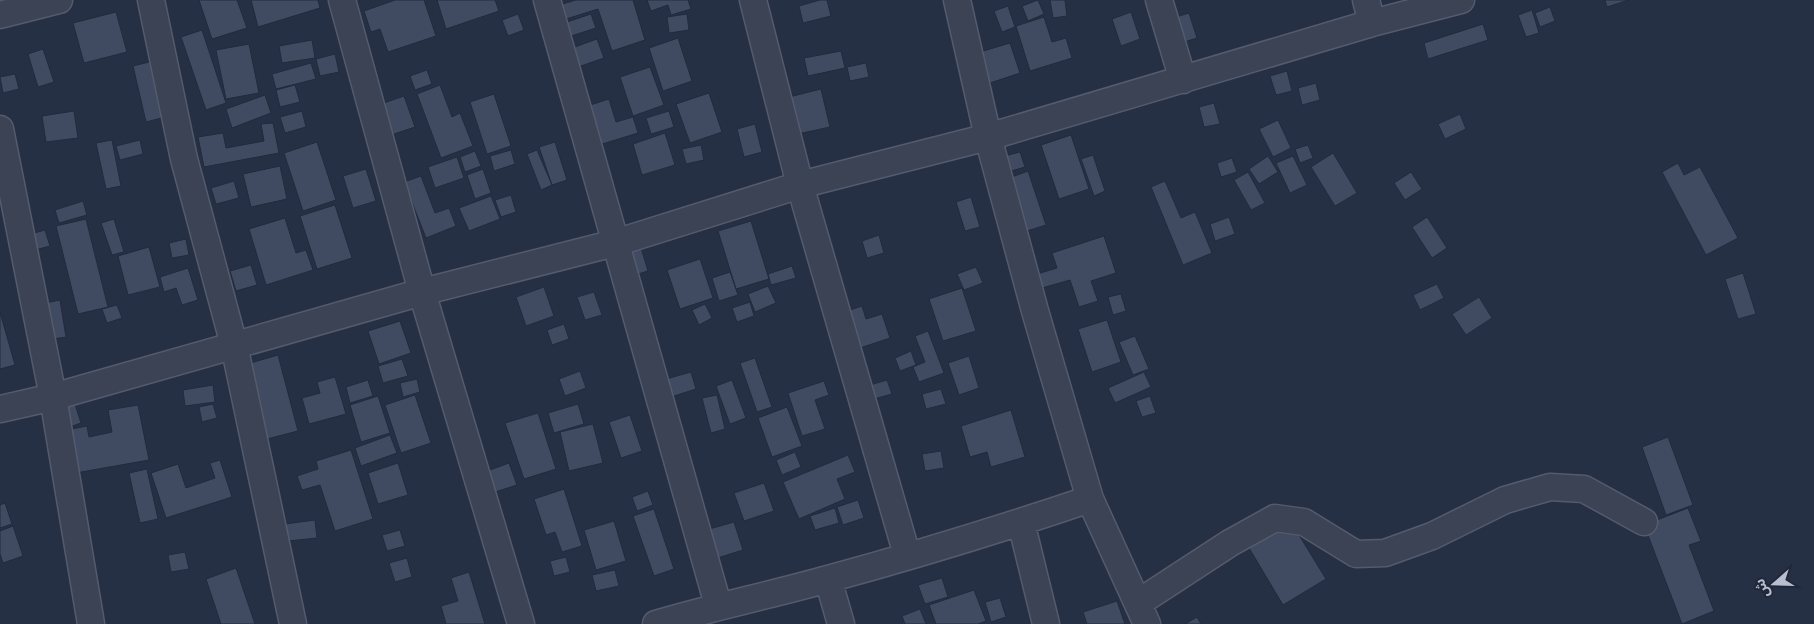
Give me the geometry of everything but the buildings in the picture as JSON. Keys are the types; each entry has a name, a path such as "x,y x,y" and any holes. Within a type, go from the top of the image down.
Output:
{"street":[{"path":"0,15 60,0"},
{"path":"152,0 184,159 234,345 293,624"},
{"path":"342,0 422,292 521,624"},
{"path":"548,0 718,605"},
{"path":"753,0 800,185 908,555"},
{"path":"957,0 988,136 1035,311 1090,499 1142,614 1230,543 1275,518 1304,522 1356,554 1385,553 1432,536 1505,500 1550,487 1584,489 1644,522"},
{"path":"1159,0 1183,80"},
{"path":"0,409 53,397 422,292 615,243 800,185 988,136 1183,80 1369,12 1462,0"},
{"path":"0,129 53,397 91,624"},
{"path":"656,624 718,605 828,579 1021,522 1090,499"},
{"path":"1021,522 1046,624"},
{"path":"828,579 842,624"}]}
